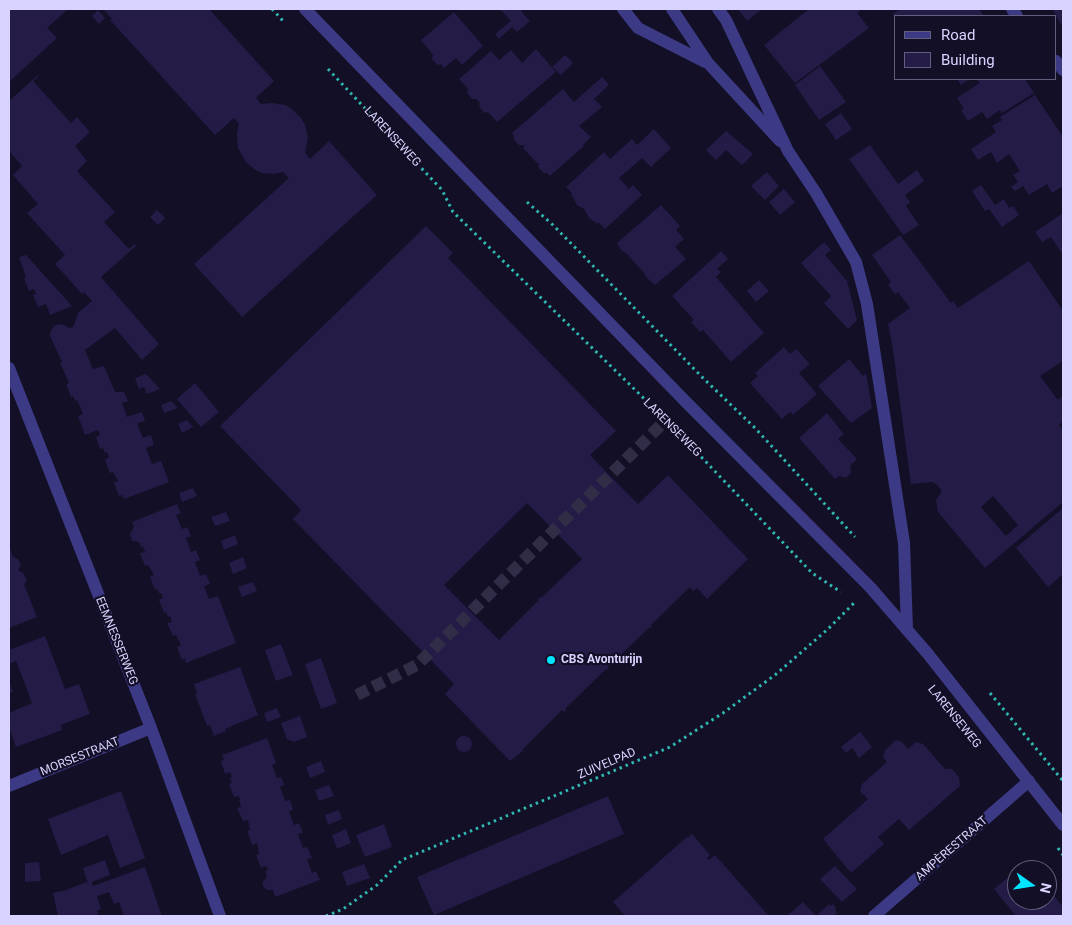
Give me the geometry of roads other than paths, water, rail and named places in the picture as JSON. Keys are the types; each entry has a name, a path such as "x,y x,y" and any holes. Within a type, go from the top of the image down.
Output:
{"street":[{"name":"LARENSEWEG","path":"305,9 684,400 870,587 907,630 1063,825"},
{"path":"623,9 638,28 708,63"},
{"path":"672,9 708,63 788,151"},
{"path":"718,9 726,20 788,151 816,193 856,262 867,304 904,543 907,630"},
{"name":"EEMNESSERWEG","path":"9,368 151,728 220,916"},
{"name":"MORSESTRAAT","path":"9,786 151,728"},
{"name":"AMPÈRESTRAAT","path":"874,916 1029,781"}],"tunnel":[{"path":"357,695 417,665 666,420"}],"place":[{"name":"CBS Avonturijn","path":"551,660"}]}
